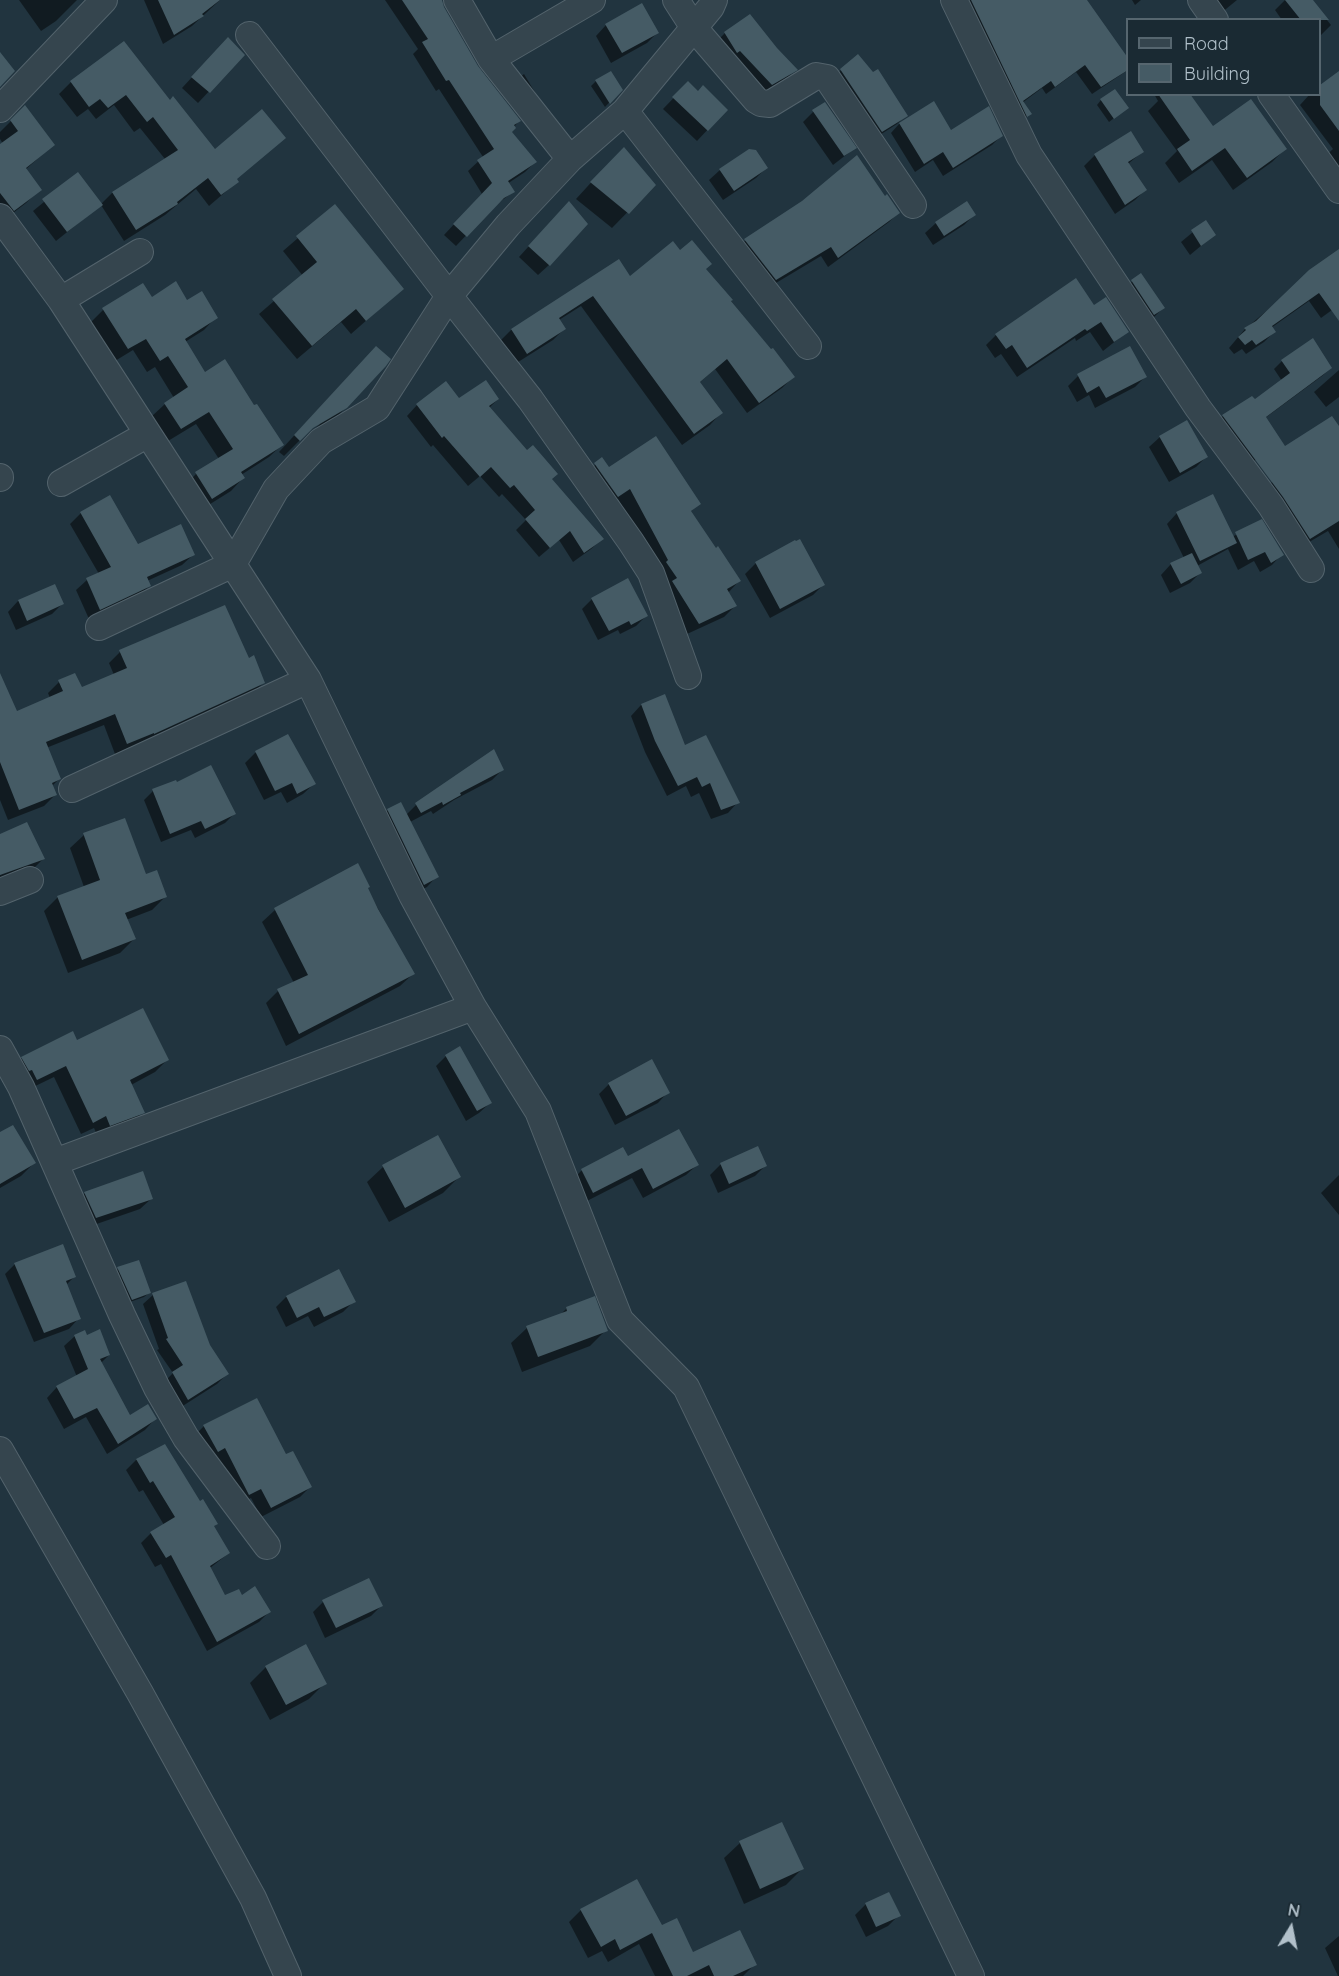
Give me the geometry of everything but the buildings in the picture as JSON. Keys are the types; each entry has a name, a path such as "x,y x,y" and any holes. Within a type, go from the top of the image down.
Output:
{"street":[{"path":"0,109 104,0"},
{"path":"457,0 491,59 570,159"},
{"path":"491,59 592,0"},
{"path":"676,0 694,28 761,103 770,104 816,76 827,78 913,205"},
{"path":"99,627 233,564 276,489 321,441 377,408 449,296 508,225 570,159 625,111 711,7 714,0"},
{"path":"954,0 1029,155 1191,399 1271,506 1311,569"},
{"path":"1201,0 1214,18"},
{"path":"249,35 530,399 651,573 688,676"},
{"path":"1272,96 1339,190"},
{"path":"625,111 808,346"},
{"path":"0,217 61,300 308,680 412,895 473,1007 538,1111 620,1320 686,1387 971,1976"},
{"path":"61,300 140,252"},
{"path":"61,483 148,434"},
{"path":"72,789 308,680"},
{"path":"0,892 30,880"},
{"path":"55,1162 473,1007"},
{"path":"0,1048 21,1087 122,1316 158,1388 186,1438 267,1546"},
{"path":"0,1450 141,1693 253,1898 288,1976"}]}
